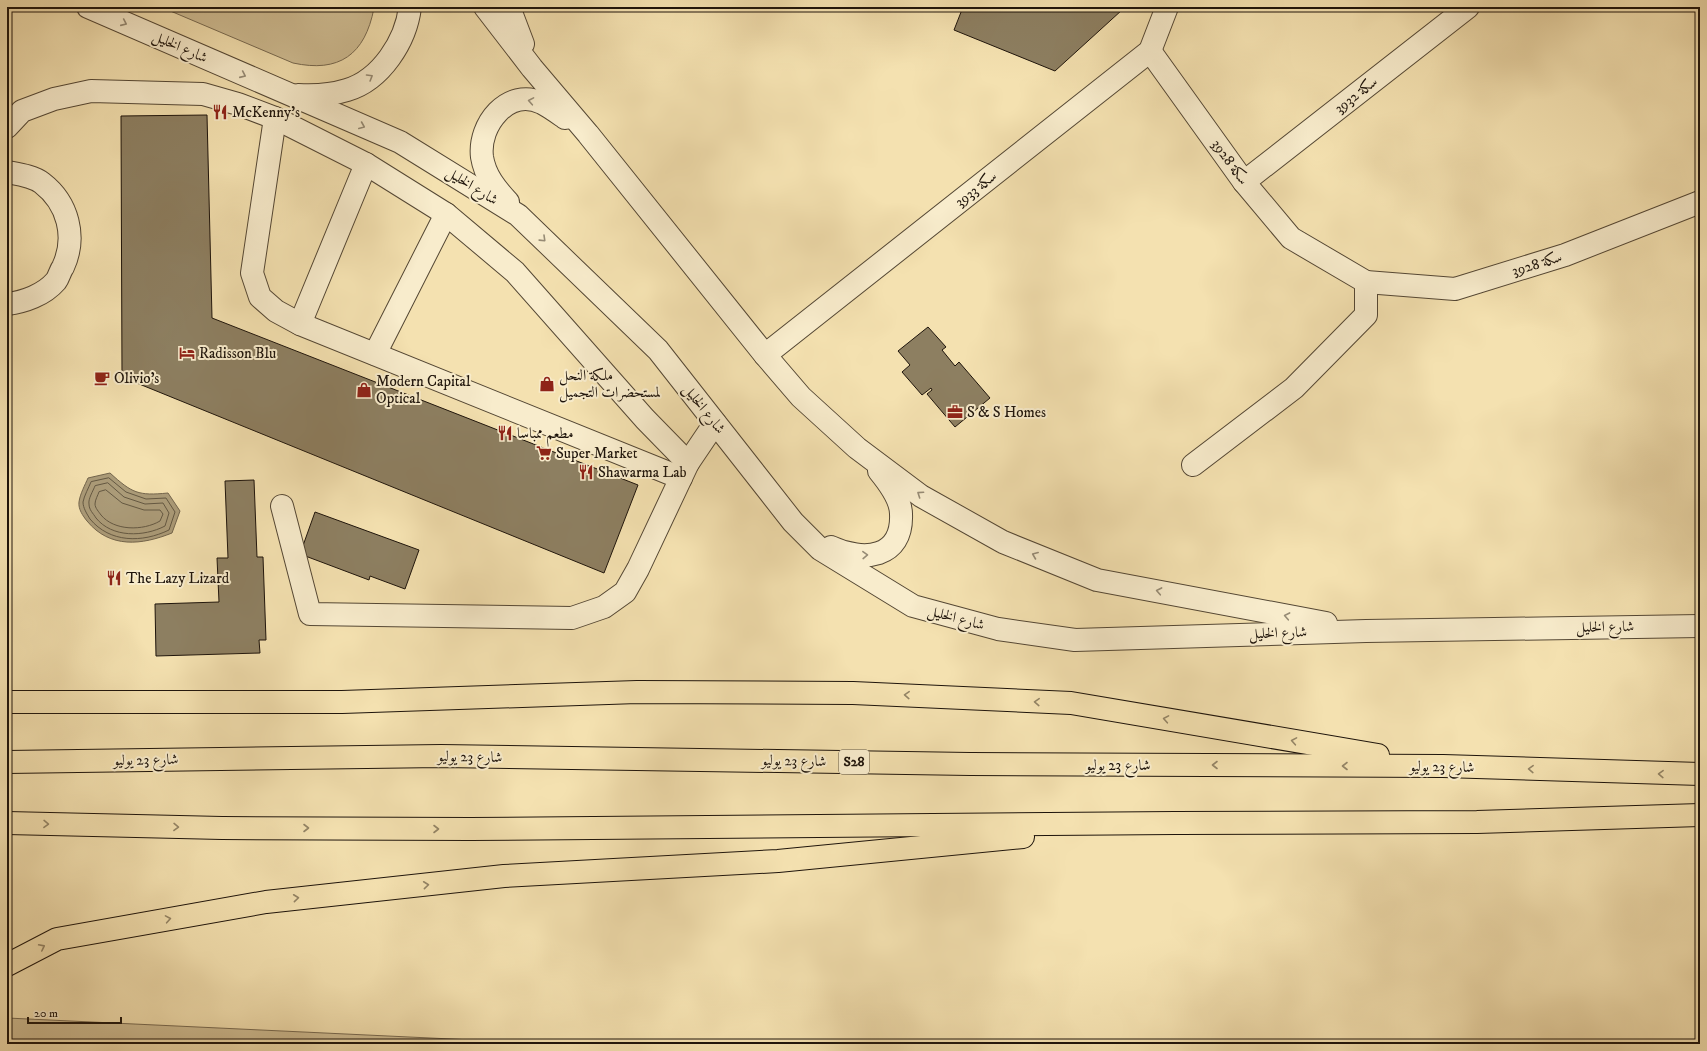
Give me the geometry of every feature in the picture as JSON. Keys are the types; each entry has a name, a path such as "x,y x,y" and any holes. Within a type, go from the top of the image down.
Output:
{"main road":[{"path":"7,702 342,702 637,692 853,693 1071,704 1443,766"},
{"name":"شارع 23 يوليو","path":"7,762 441,756 970,764 1443,766 1700,774"},
{"path":"7,823 214,828 471,829 1477,822 1700,815"},
{"path":"7,965 57,939 266,902 504,876 778,861 1175,823"}],"street":[{"name":"شارع الخليل","path":"88,7 400,142 518,215 658,350 793,522 820,549 913,606 998,629 1075,640 1366,631 1700,626"},
{"path":"403,36 410,7"},
{"path":"280,91 298,95 316,96 348,90 376,74 395,51 415,7"},
{"name":"شارع الخليل","path":"485,7 532,68 588,134 765,355 801,397 857,448 921,496 1003,542 1097,580 1366,631"},
{"path":"509,7 532,68"},
{"path":"1150,51 1167,7"},
{"name":"سكة 3932","path":"1244,182 1468,7"},
{"name":"سكة 3928","path":"1150,51 1244,182 1291,238 1366,282 1456,289 1565,255 1700,202"},
{"name":"سكة 3933","path":"765,355 1150,51"},
{"path":"7,127 22,111 54,99 91,91 204,94 238,104 275,118 366,164 446,214 515,272 645,419 684,470"},
{"path":"518,215 491,182 482,157 483,135 495,114 510,101 525,99 542,102 588,134"},
{"path":"275,118 252,273 260,297 276,311 300,324 375,354 684,470"},
{"path":"300,324 366,164"},
{"path":"7,172 41,182 53,194 66,213 71,231 67,258 56,280 39,294 20,302 7,304"},
{"path":"375,354 446,214"},
{"path":"1193,465 1294,388 1366,315 1366,282"},
{"path":"282,506 310,614 572,618 604,607 625,592 638,569 684,470 715,423"},
{"path":"793,522 826,544 842,552 862,556 881,554 892,544 899,531 901,513 897,499 880,472 857,448"}],"shaded area":[{"path":"161,7 374,8 370,24 357,49 347,57 336,62 324,65 309,65 293,63"},
{"path":"7,1018 557,1044 7,1044"}],"water":[{"path":"110,473 124,485 136,492 149,494 168,493 180,511 172,533 149,540 127,542 116,540 96,530 81,512 79,507 80,499 88,478"}],"building":[{"path":"963,7 1124,7 1055,71 954,30"},
{"path":"207,115 212,318 638,485 604,573 122,377 121,116"},
{"path":"928,327 946,347 942,350 955,366 959,362 990,398 955,427 927,394 932,390 931,388 922,395 902,372 910,365 898,351"},
{"path":"254,480 257,557 263,557 266,640 259,640 260,653 156,656 155,604 219,602 217,558 228,558 225,481"},
{"path":"315,512 419,550 405,589 370,576 369,580 300,554"}],"place":[{"name":"McKenny's","path":"220,112"},
{"name":"Radisson Blu","path":"187,353"},
{"name":"Olivio's","path":"102,378"},
{"name":"ملكة النحل لمستحضرات التجميل","path":"547,384"},
{"name":"Modern Capital Optical","path":"364,390"},
{"name":"S & S Homes","path":"955,412"},
{"name":"مطعم ممباسا","path":"505,433"},
{"name":"Super Market","path":"544,453"},
{"name":"Shawarma Lab","path":"586,472"},
{"name":"The Lazy Lizard","path":"114,578"}]}
